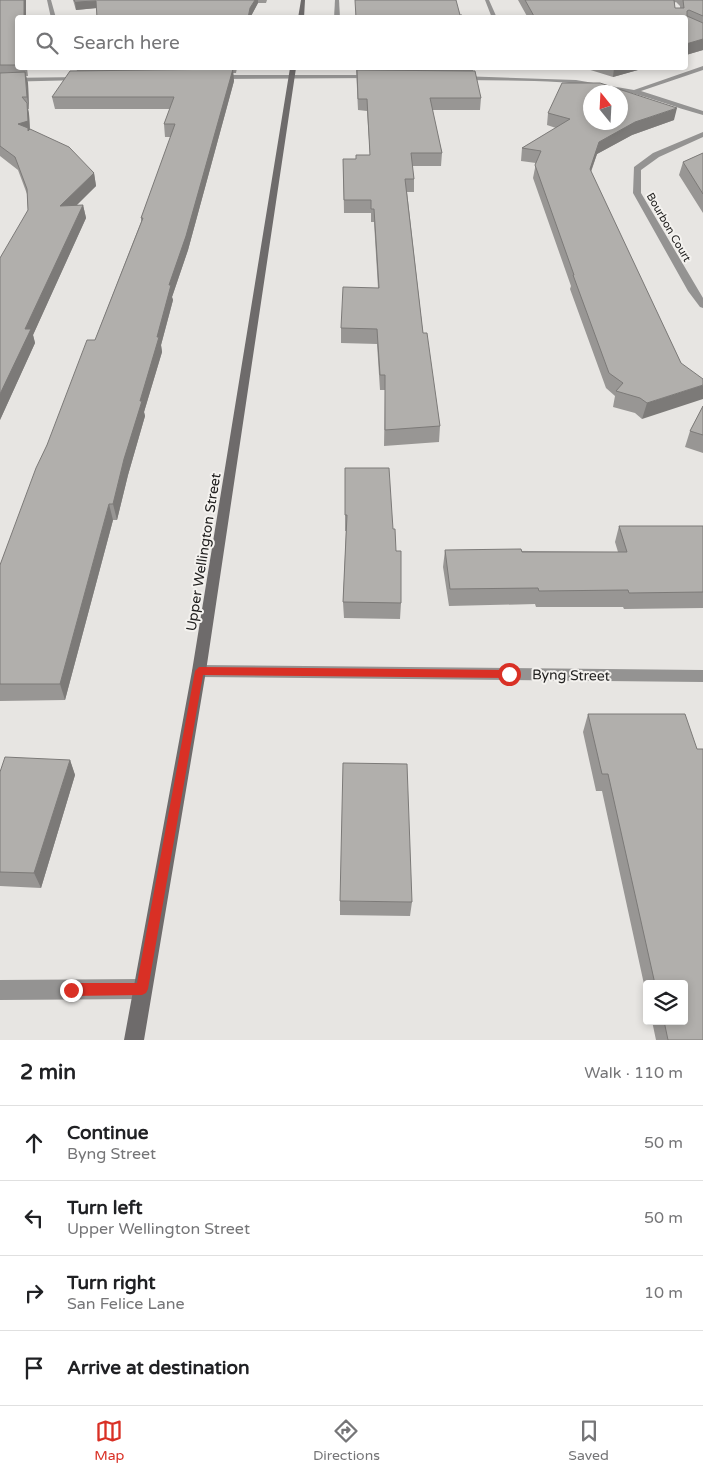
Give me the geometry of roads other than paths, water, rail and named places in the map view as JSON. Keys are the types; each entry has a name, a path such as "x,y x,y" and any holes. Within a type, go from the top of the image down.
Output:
{"main road":[{"path":"301,15 303,0"},
{"name":"Upper Wellington Street","path":"134,1040 199,671 292,72"}],"street":[{"path":"49,0 53,15"},
{"path":"337,0 337,15"},
{"path":"487,0 494,15"},
{"path":"636,92 703,68"},
{"path":"211,77 292,72 379,77"},
{"path":"0,80 54,75 92,78"},
{"path":"457,78 515,76 580,82 636,92 703,113"},
{"name":"Bourbon Court","path":"703,134 656,155 637,169 637,193 693,291 703,305"},
{"name":"Byng Street","path":"199,671 703,676"},
{"path":"0,990 142,989"}]}
